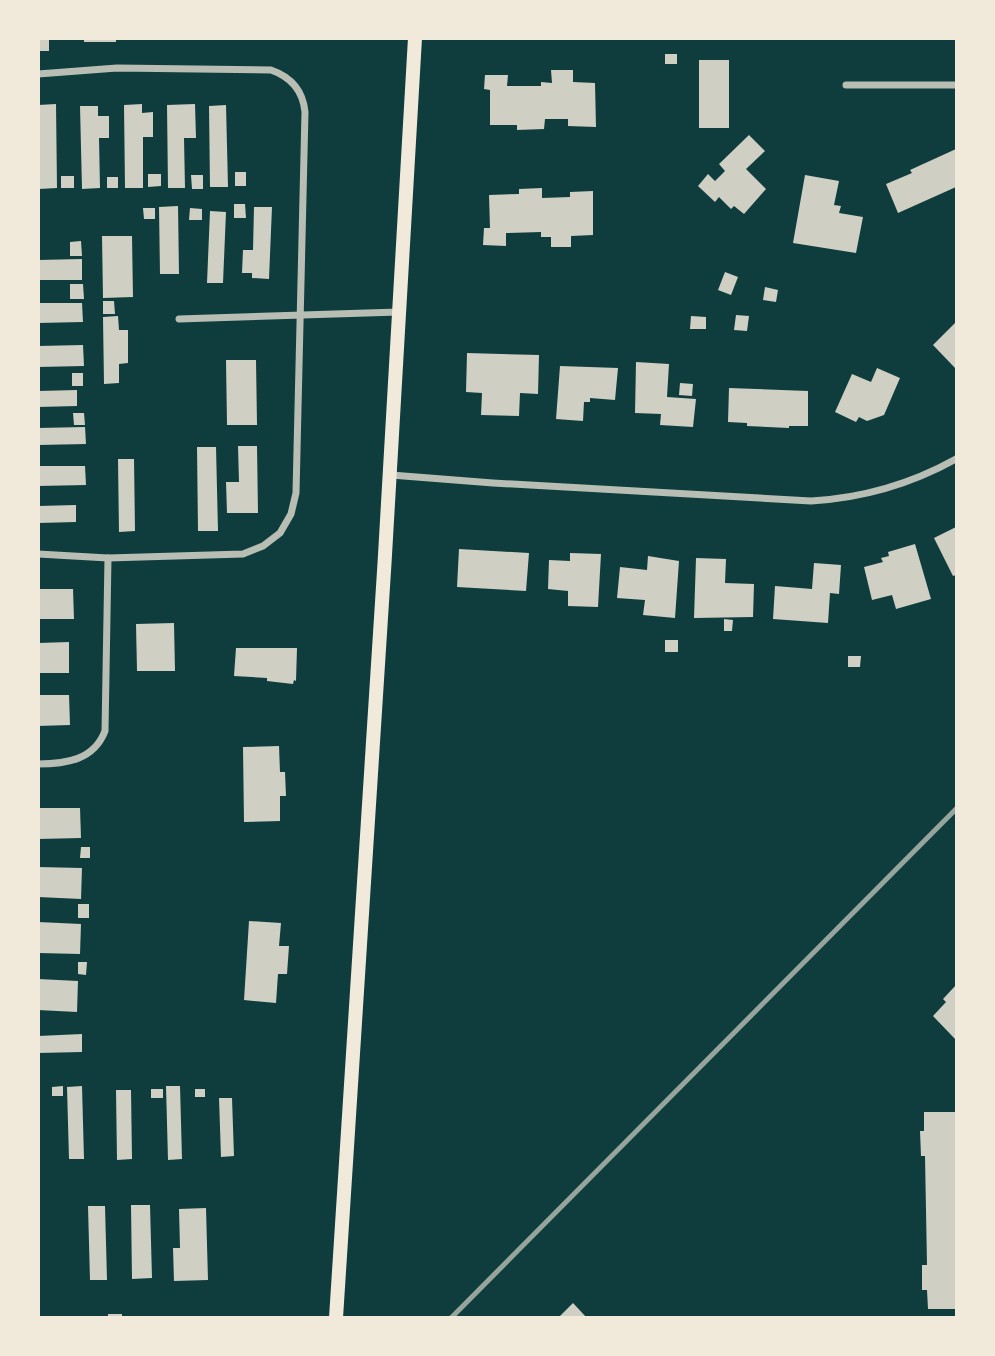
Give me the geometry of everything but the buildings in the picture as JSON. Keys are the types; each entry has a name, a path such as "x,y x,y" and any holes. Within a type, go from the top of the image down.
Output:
{"main road":[{"path":"336,1318 391,475 415,38"}],"street":[{"path":"38,74 117,68 263,69 290,80 299,92 305,112 296,493 291,514 284,527 263,547 243,554 108,558 38,554"},
{"path":"846,85 957,85"},
{"path":"179,319 399,312"},
{"path":"391,475 493,484 811,501 850,497 888,488 925,475 957,459"},
{"path":"38,764 60,763 81,757 98,744 105,731 108,558"}],"railway":[{"path":"451,1318 956,809"}]}
